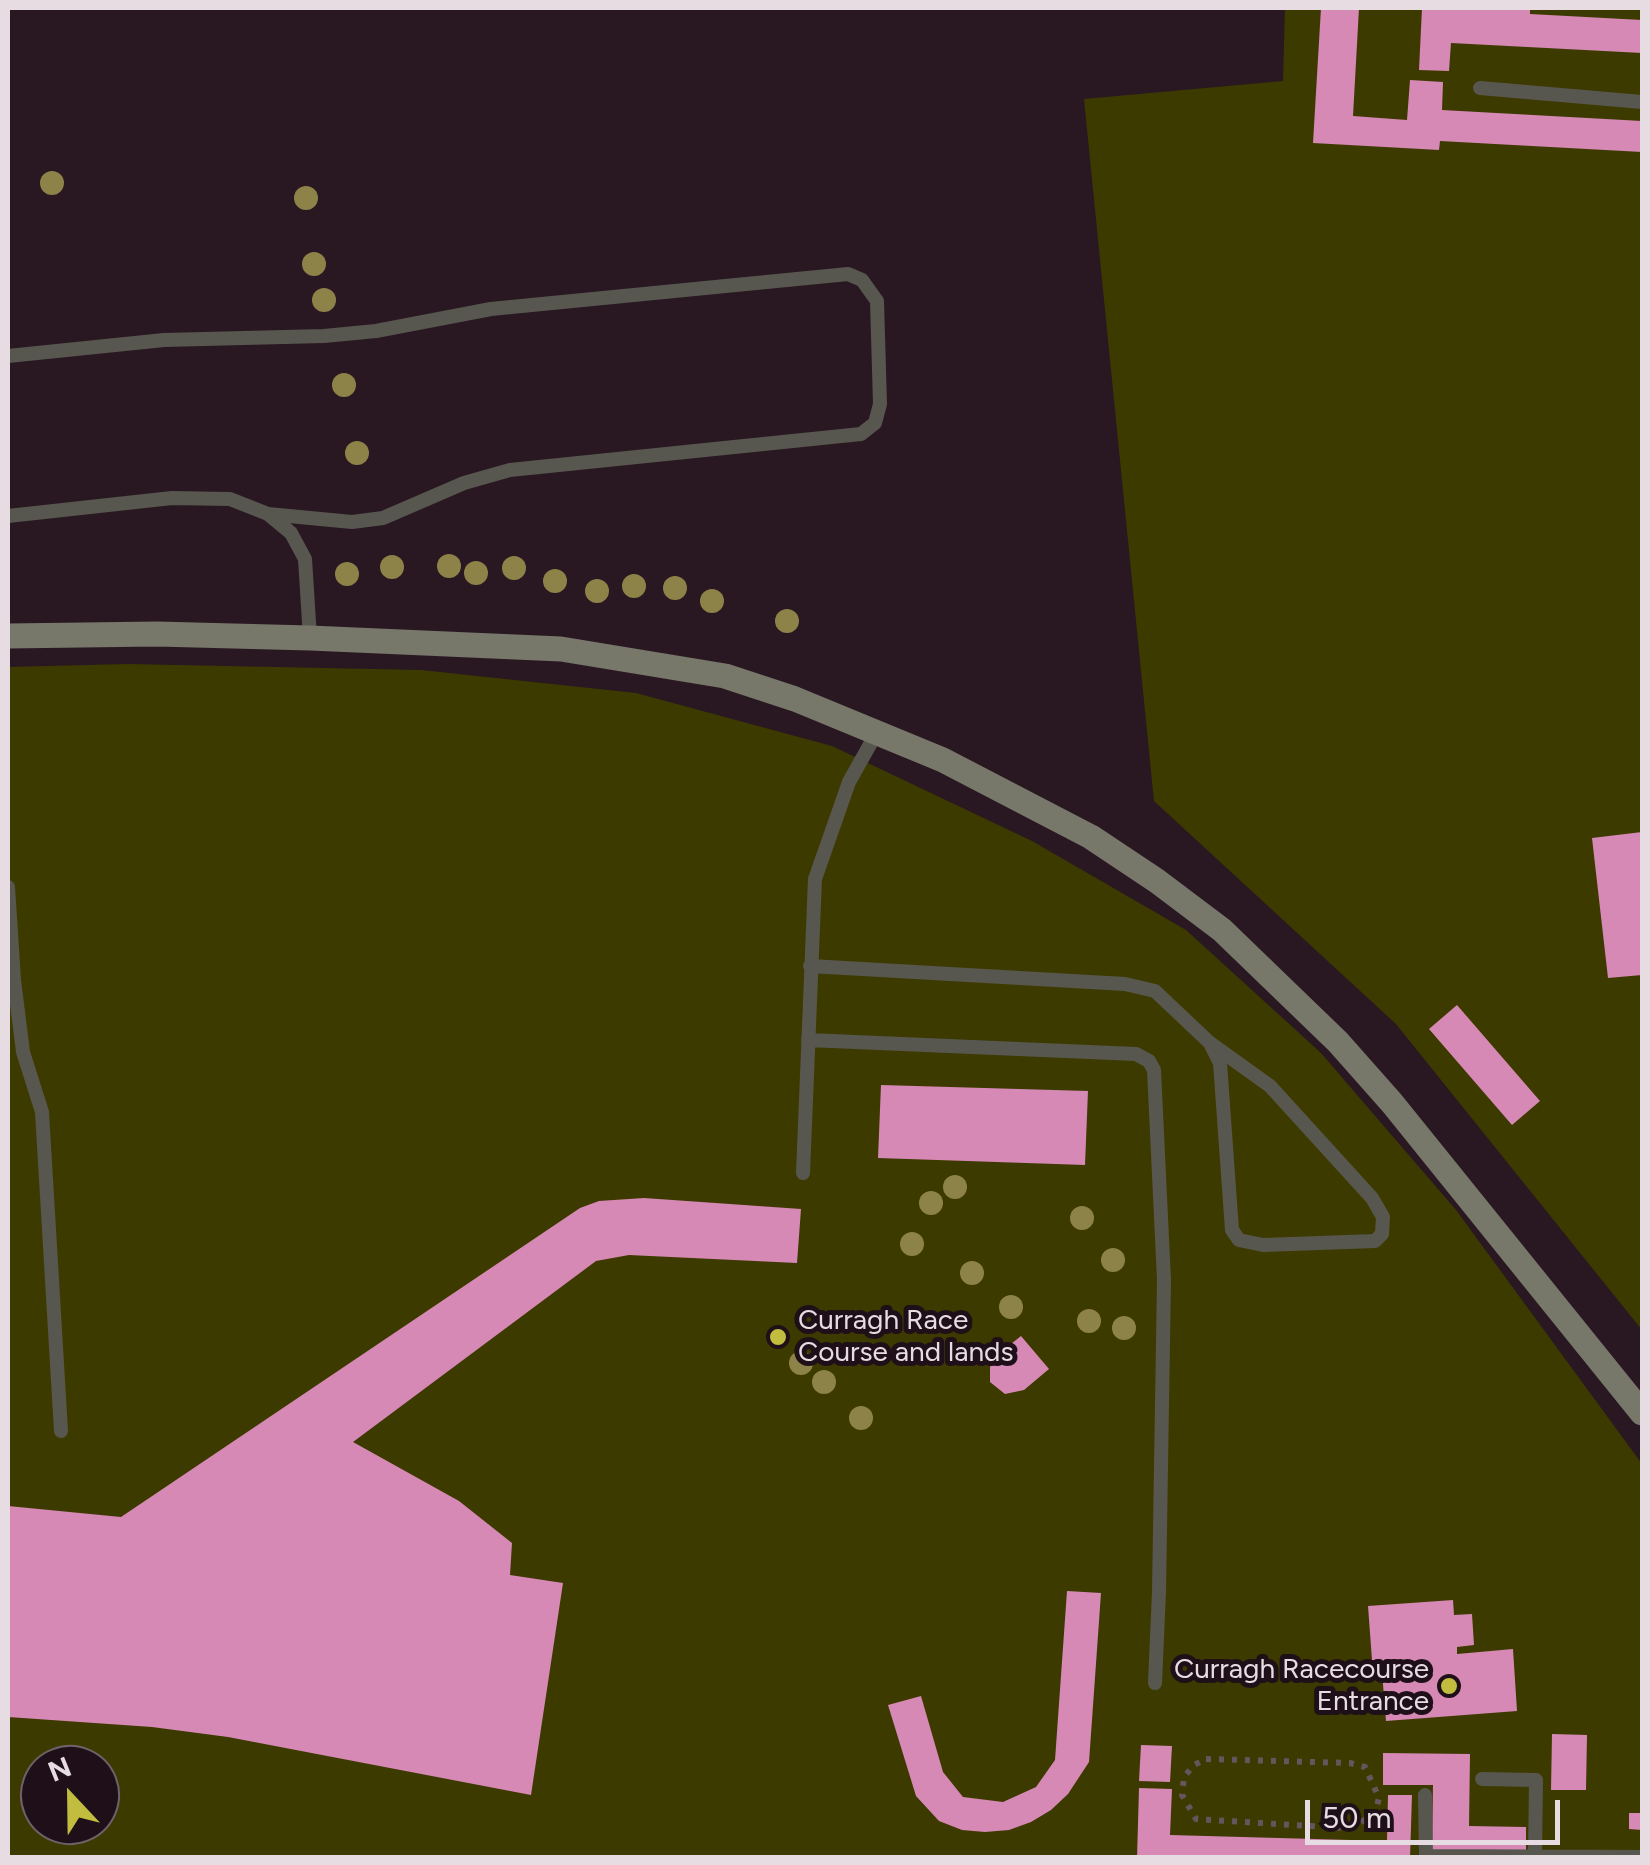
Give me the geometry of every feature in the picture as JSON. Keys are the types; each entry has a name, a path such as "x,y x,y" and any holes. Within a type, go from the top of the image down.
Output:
{"main road":[{"path":"8,636 157,634 560,650 725,676 796,699 943,760 1092,838 1222,930 1338,1042 1392,1102 1642,1412"}],"lane":[{"path":"1480,88 1642,102"},
{"path":"8,356 164,340 342,334 491,309 848,274 862,280 877,301 880,404 874,423 862,434 510,470 464,483 384,518 352,522 268,514"},
{"path":"8,516 172,498 230,498 268,514 292,533 305,559 310,638"},
{"path":"804,1174 815,879 849,782 876,732"},
{"path":"8,887 14,980 24,1052 42,1112 61,1431"},
{"path":"810,966 1138,986 1155,991 1210,1043 1270,1086 1372,1198 1383,1217 1382,1234 1375,1241 1263,1245 1239,1240 1232,1230 1223,1075 1210,1043"},
{"path":"808,1040 1136,1054 1149,1061 1154,1070 1164,1280 1155,1683"},
{"path":"1482,1779 1536,1780 1535,1856"},
{"path":"1426,1795 1426,1856 1642,1857"}],"path":[{"path":"1253,1758 1365,1767 1379,1798 1375,1814 1342,1828 1196,1820 1182,1795 1184,1777 1194,1765 1206,1759 1253,1758"}],"shaded area":[{"path":"1285,8 1642,8 1642,1330 1396,1024 1154,801 1084,99 1283,81"},
{"name":"Curragh Race Course and lands","path":"128,664 421,670 636,693 832,746 1032,841 1186,930 1321,1053 1456,1210 1642,1464 1642,1857 8,1857 8,667"}],"building":[{"path":"1321,8 1359,8 1353,116 1407,120 1410,80 1443,82 1442,110 1642,121 1642,152 1440,141 1439,150 1313,143"},
{"path":"1422,8 1530,8 1530,14 1642,20 1642,53 1451,43 1449,71 1419,70"},
{"path":"1642,832 1642,975 1608,978 1592,838"},
{"path":"1457,1005 1540,1101 1512,1125 1429,1029"},
{"path":"881,1085 1088,1091 1085,1165 878,1158"},
{"path":"644,1198 801,1209 797,1263 629,1255 596,1261 353,1442 459,1501 512,1543 510,1575 563,1583 531,1795 228,1737 152,1727 8,1717 8,1506 121,1517 580,1208 599,1201"},
{"path":"1021,1336 1049,1369 1024,1390 1005,1394 990,1382 990,1367 996,1356"},
{"path":"1067,1591 1101,1593 1089,1762 1068,1794 1031,1822 1009,1830 985,1832 962,1830 939,1821 916,1796 888,1705 921,1696 943,1772 963,1797 1003,1802 1036,1787 1055,1760"},
{"name":"Curragh Racecourse Entrance","path":"1453,1600 1454,1615 1472,1614 1474,1645 1457,1647 1457,1654 1513,1649 1517,1711 1386,1721 1381,1660 1372,1660 1368,1606"},
{"path":"1552,1734 1587,1735 1586,1790 1551,1790"},
{"path":"1141,1745 1172,1746 1170,1782 1139,1781"},
{"path":"1383,1753 1470,1754 1469,1826 1526,1827 1526,1851 1432,1850 1433,1785 1383,1785"},
{"path":"1139,1788 1172,1789 1170,1835 1387,1841 1388,1795 1412,1795 1410,1858 1137,1858"},
{"path":"1629,1813 1642,1813 1642,1830 1629,1829"}],"place":[{"name":"Curragh Race Course and lands","path":"778,1337"},
{"name":"Curragh Racecourse Entrance","path":"1449,1686"}]}
